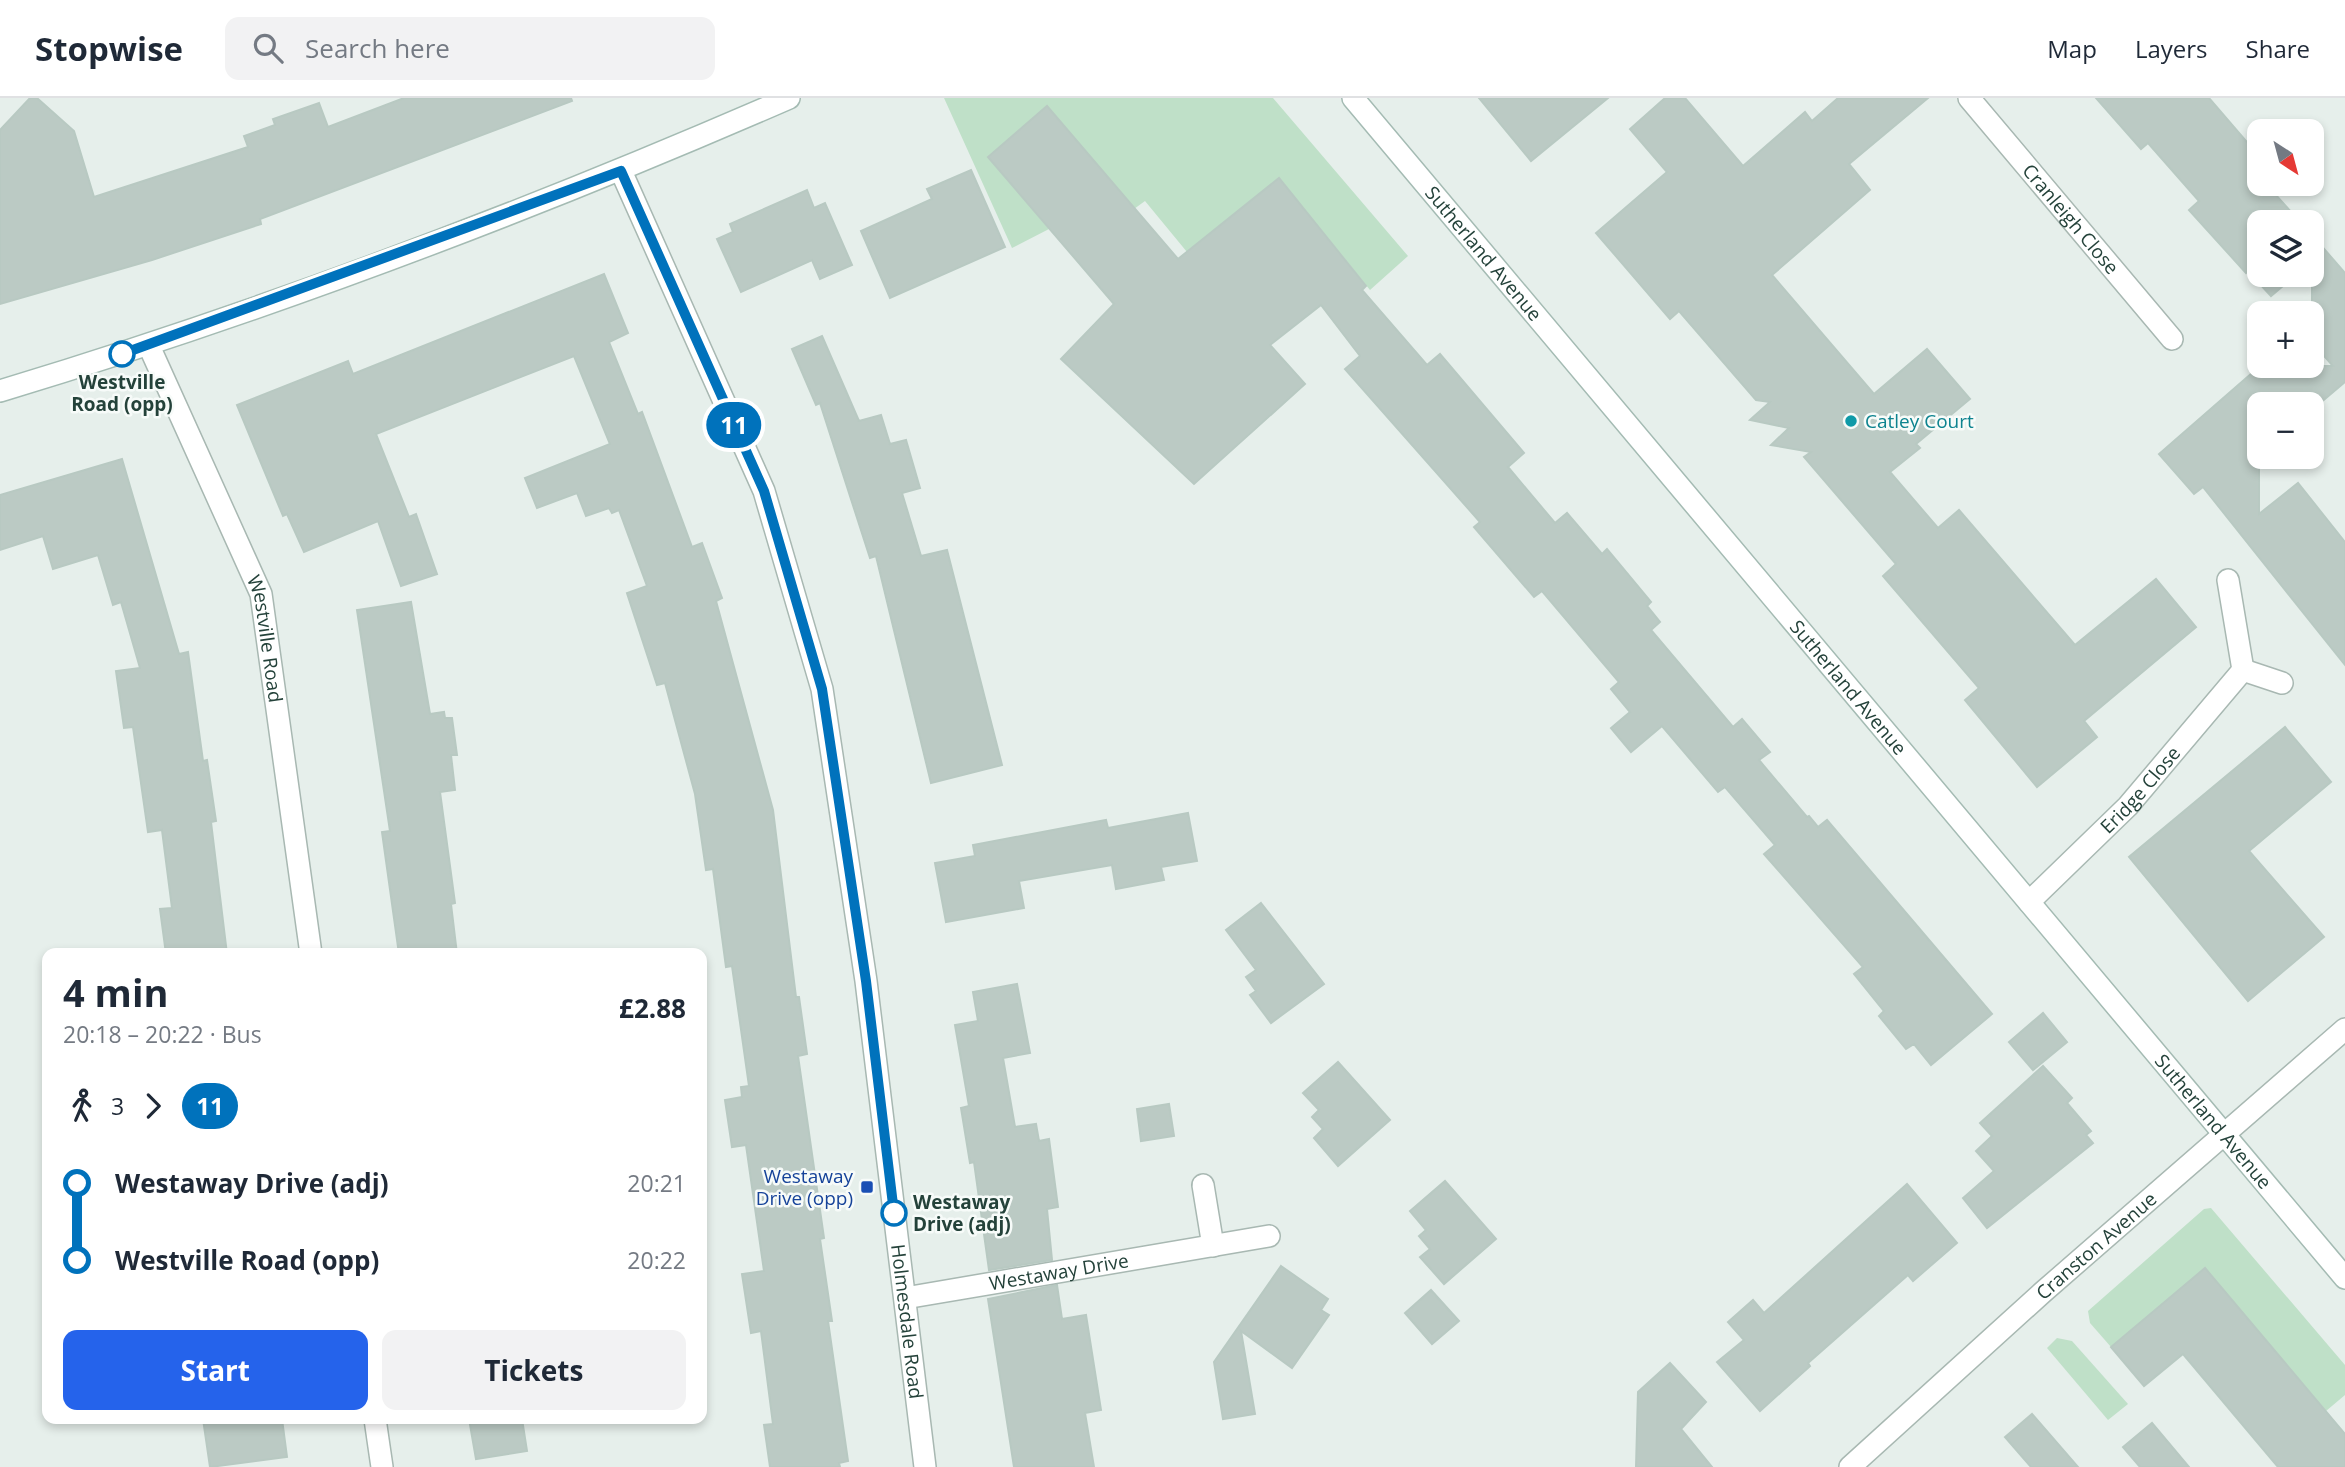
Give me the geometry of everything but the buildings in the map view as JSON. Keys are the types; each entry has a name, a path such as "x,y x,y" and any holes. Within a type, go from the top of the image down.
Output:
{"street":[{"path":"0,391 149,346 621,171 789,98"},
{"name":"Sutherland Avenue","path":"1353,98 2345,1278"},
{"name":"Cranleigh Close","path":"1969,98 2172,339"},
{"name":"Holmesdale Road","path":"621,171 764,491 822,689 866,981 925,1467"},
{"name":"Westville Road","path":"149,346 261,594 310,948"},
{"path":"2228,580 2244,670 2282,683"},
{"name":"Eridge Close","path":"2029,902 2128,806 2244,670"},
{"name":"Cranston Avenue","path":"1850,1467 2224,1134 2345,1030"},
{"path":"1203,1185 1213,1246"},
{"name":"Westaway Drive","path":"905,1298 1269,1236"},
{"path":"377,1424 382,1467"}],"green space":[{"path":"944,98 1273,98 1408,256 1370,290 1279,178 1187,252 1145,201 1134,209 1047,107 988,157 1049,229 1012,248"},
{"path":"2211,1208 2345,1365 2345,1395 2326,1411 2205,1268 2111,1347 2090,1323 2088,1311 2204,1209"},
{"path":"2057,1338 2072,1341 2128,1404 2108,1420 2047,1348"}],"bus line":[{"name":"11","path":"122,354 621,171 764,491 822,689 866,981 894,1213"}],"place":[{"name":"Westville Road (opp)","path":"122,354"},
{"name":"Catley Court","path":"1851,421"},
{"name":"Westaway Drive (opp)","path":"867,1187"},
{"name":"Westaway Drive (adj)","path":"894,1213"}]}
